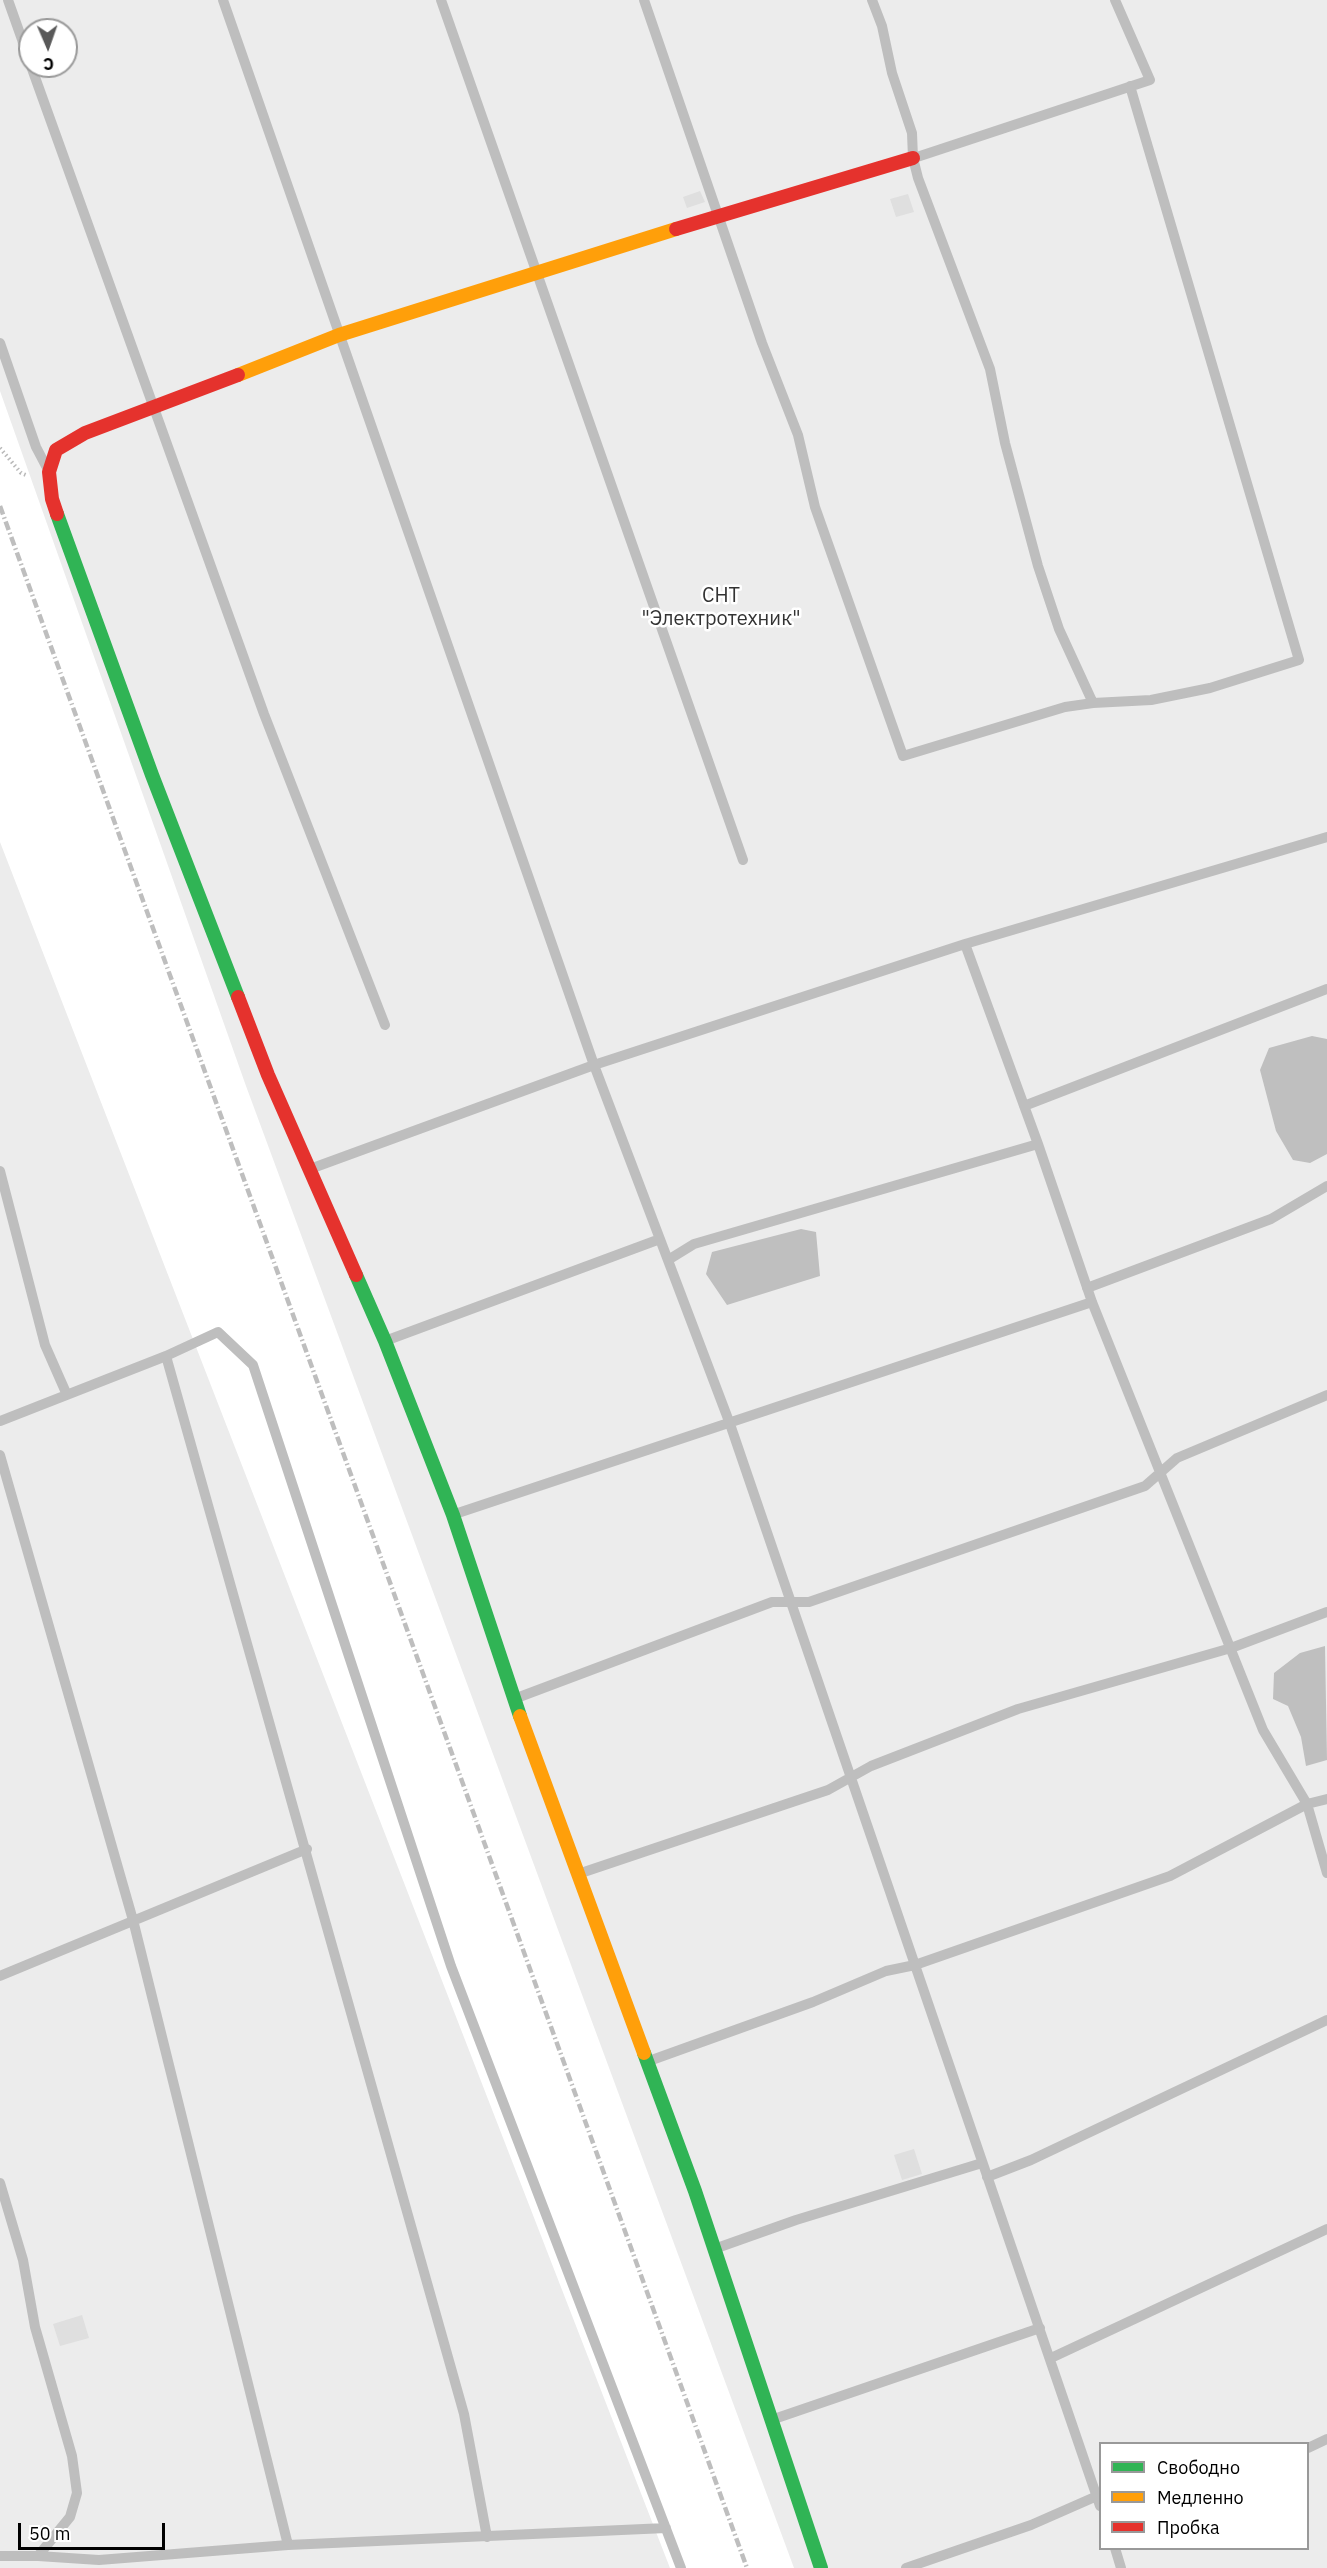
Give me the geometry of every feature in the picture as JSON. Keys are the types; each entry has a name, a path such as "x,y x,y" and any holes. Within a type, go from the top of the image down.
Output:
{"street":[{"path":"821,2568 695,2191 514,1699 453,1515 385,1341 307,1170 268,1075 156,786 52,499 50,478 56,450 85,433 339,335 719,215 913,158"}],"lane":[{"path":"8,0 18,28"},
{"path":"223,0 594,1065 730,1424 1099,2501 906,2568"},
{"path":"441,0 743,860"},
{"path":"644,0 762,343 798,435 815,507 903,756 1065,707 1151,700 1210,688 1299,660 1130,86"},
{"path":"872,0 882,26 892,72 912,133 913,158 922,189 990,369 1005,443 1052,608 1093,703"},
{"path":"913,158 1150,80 1115,0"},
{"path":"36,78 264,714 385,1025"},
{"path":"0,343 36,447 50,478"},
{"path":"307,1170 594,1065 965,944 1327,837"},
{"path":"965,944 1038,1144 1092,1302 1263,1730 1307,1804 1327,1873"},
{"path":"1024,1106 1327,989"},
{"path":"668,1260 694,1244 1038,1144"},
{"path":"0,1171 45,1345 67,1395"},
{"path":"1087,1288 1271,1219 1327,1186"},
{"path":"385,1341 660,1239"},
{"path":"453,1515 1092,1302"},
{"path":"0,1421 166,1356 218,1332 253,1365 451,1966 681,2568"},
{"path":"166,1356 307,1849 464,2414 487,2537"},
{"path":"514,1699 772,1602 809,1602 1145,1486 1177,1458 1327,1395"},
{"path":"0,1455 133,1920 288,2545"},
{"path":"578,1873 828,1790 871,1767 1018,1709 1231,1648 1327,1612"},
{"path":"648,2062 813,2002 885,1971 915,1965 1170,1876 1307,1804 1327,1799"},
{"path":"0,1976 307,1849"},
{"path":"987,2177 1031,2160 1327,2020"},
{"path":"714,2250 796,2220 982,2163"},
{"path":"0,2183 23,2260 36,2327 72,2456 77,2493 70,2517 38,2556"},
{"path":"1051,2358 1327,2229"},
{"path":"771,2420 1040,2328"},
{"path":"1309,2448 1327,2439"},
{"path":"0,2556 38,2556 99,2564 288,2545 666,2528"},
{"path":"1115,2550 1121,2568"}],"path":[{"path":"0,448 21,473 50,478"}],"green space":[{"name":"СНТ \"Электротехник\"","path":"0,0 1327,0 1327,2568 794,2568 246,1086 0,391"},
{"path":"0,842 670,2568 0,2568"}],"shaded area":[{"path":"1312,1036 1327,1039 1327,1154 1310,1163 1293,1160 1276,1131 1260,1070 1269,1048"},
{"path":"801,1229 816,1232 820,1276 727,1305 706,1274 712,1252"},
{"path":"1325,1646 1327,1760 1306,1766 1301,1737 1288,1706 1273,1699 1274,1673 1300,1653"}],"building":[{"path":"700,191 705,202 687,208 683,197"},
{"path":"908,194 914,212 896,217 890,199"},
{"path":"914,2149 922,2174 902,2180 894,2155"},
{"path":"82,2315 89,2338 60,2346 53,2324"}],"railway":[{"path":"0,506 747,2568"}],"traffic: fast":[{"path":"57,514 152,775 238,997"},
{"path":"356,1275 385,1341 453,1515 520,1716"},
{"path":"644,2053 695,2191 821,2568"}],"traffic: slow":[{"path":"238,375 339,335 676,229"},
{"path":"520,1716 644,2053"}],"traffic: jam":[{"path":"676,229 913,158"},
{"path":"57,514 52,499 49,472 56,450 85,433 238,375"},
{"path":"238,997 268,1075 356,1275"}]}
